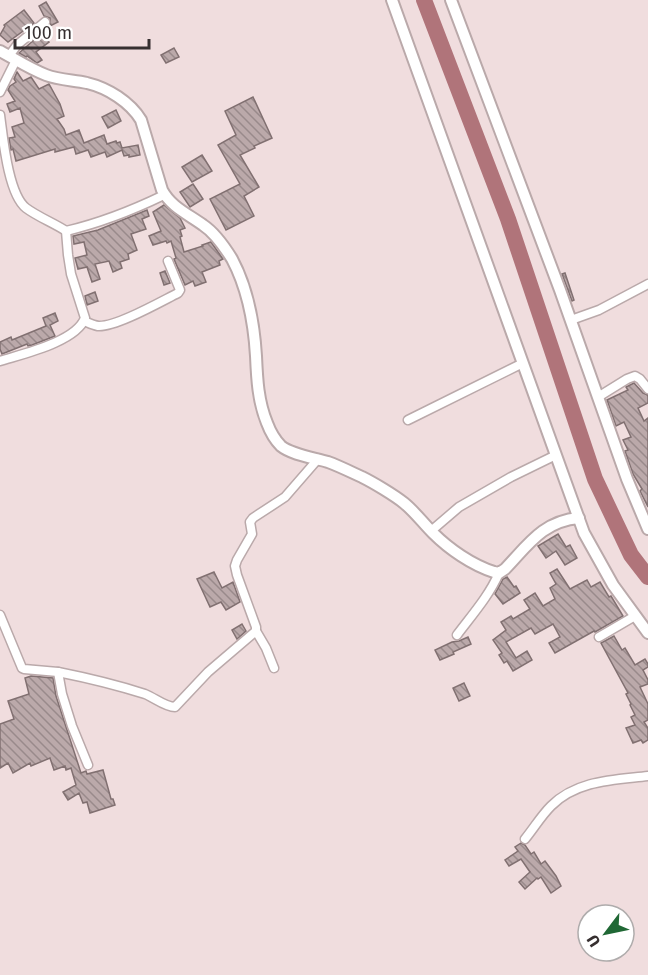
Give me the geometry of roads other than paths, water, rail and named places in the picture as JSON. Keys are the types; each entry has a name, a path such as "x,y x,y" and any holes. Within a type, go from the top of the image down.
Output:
{"street":[{"path":"392,0 584,533 603,568 648,633"},
{"path":"451,0 571,320 627,480 644,510 648,529"},
{"path":"0,92 10,54 45,22"},
{"path":"10,54 46,75 88,83 102,89 135,111 141,120 164,195 176,208 204,225 215,235 232,260 243,282 254,334 258,394 266,421 283,448 330,463 362,477 403,502 431,531 463,557 499,573"},
{"path":"0,115 8,167 21,202 28,210 66,231 104,220 164,195"},
{"path":"0,361 25,355 47,346 69,335 84,321 80,299 71,274 66,231"},
{"path":"84,321 98,326 113,323 144,311 178,293 180,290 168,261"},
{"path":"571,320 599,310 648,284"},
{"path":"408,420 523,363"},
{"path":"598,398 632,377 638,377 648,389"},
{"path":"431,531 459,507 511,477 556,455"},
{"path":"274,668 256,631 235,566 252,536 250,522 291,491 318,459"},
{"path":"457,635 486,598 499,573 549,526 557,522 579,518"},
{"path":"0,615 22,668 58,672 101,681 148,695 173,708 208,672 256,631"},
{"path":"598,637 635,616"},
{"path":"58,672 72,726 88,765"},
{"path":"525,839 552,804 567,794 587,784 648,776"}],"waterway":[{"path":"424,0 508,219 595,479 631,555 648,577"}]}
